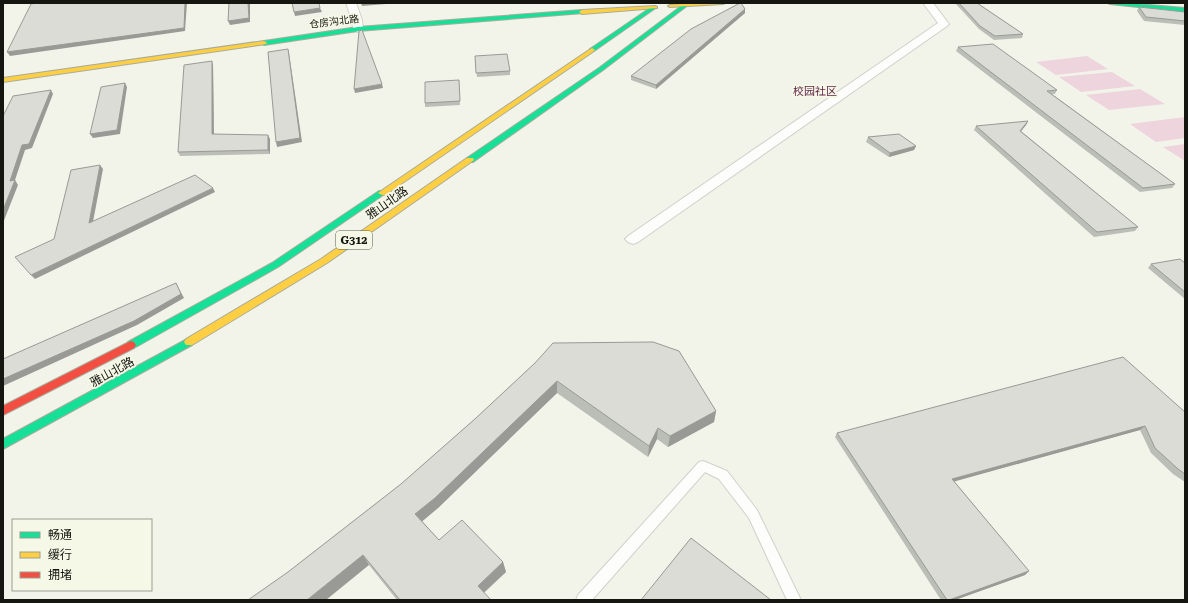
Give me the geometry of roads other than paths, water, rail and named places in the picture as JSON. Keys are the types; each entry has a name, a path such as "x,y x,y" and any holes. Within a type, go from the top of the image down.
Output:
{"main road":[{"name":"仓房沟北路","path":"3,80 355,23 617,3"},
{"name":"仓房沟北路","path":"355,23 723,3"},
{"path":"1110,3 1185,10"},
{"name":"雅山北路","path":"3,444 183,346 324,261 594,74 688,4"},
{"name":"雅山北路","path":"3,411 150,335 275,265 662,6"},
{"path":"3,71 80,60"}],"street":[{"path":"351,3 355,23"},
{"path":"633,239 944,24 928,3"}],"lane":[{"path":"583,600 703,466 723,475 753,514 794,600"}],"district":[{"name":"校园社区","path":"815,91"}]}
